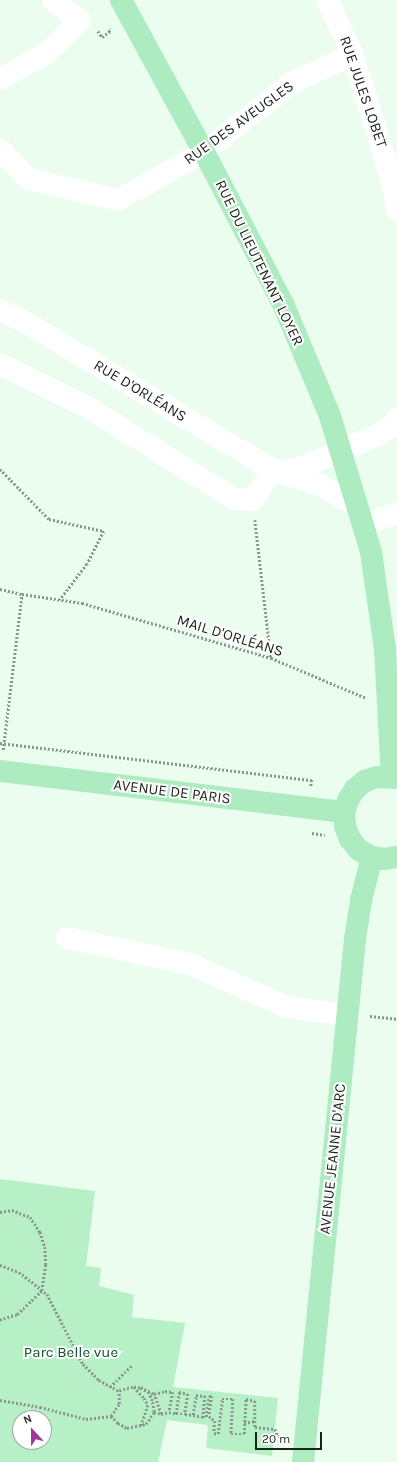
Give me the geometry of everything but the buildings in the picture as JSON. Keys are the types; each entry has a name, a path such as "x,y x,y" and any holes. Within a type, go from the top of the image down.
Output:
{"main road":[{"name":"RUE DU LIEUTENANT LOYER","path":"121,0 204,152 284,306 330,416 371,552 385,649 388,707 395,777"},
{"name":"AVENUE DE PARIS","path":"2,761 309,808 344,812"},
{"path":"395,777 377,777 365,781 355,789 348,800 344,812 345,826 350,839 359,850 372,857 384,859 397,857"},
{"name":"AVENUE JEANNE D'ARC","path":"303,1462 356,940 362,900 372,857"}],"street":[{"path":"0,79 47,53 80,21 53,0"},
{"name":"RUE JULES LOBET","path":"327,0 353,55 394,188 397,210"},
{"name":"RUE DES AVEUGLES","path":"0,149 28,179 118,200 204,152 291,83 353,55"},
{"name":"RUE D'ORLÉANS","path":"0,312 20,319 276,471 320,485 360,515"},
{"path":"0,364 89,408 234,499 253,500 276,471 310,464 341,452 393,426 397,418"},
{"path":"360,515 397,513"},
{"path":"67,938 190,964 287,1007 348,1015"}],"path":[{"path":"0,469 49,519 104,530 87,564 60,600"},
{"path":"253,500 271,658"},
{"name":"MAIL D'ORLÉANS","path":"0,589 22,594 82,603 271,658 388,707"},
{"path":"2,761 22,594"},
{"path":"0,743 312,780 309,808"},
{"path":"348,1015 397,1019"},
{"path":"0,1212 12,1210 30,1217 40,1232 45,1247 46,1265 42,1291 17,1315 0,1320"},
{"path":"0,1265 19,1272 47,1294 83,1364 99,1380 119,1391 133,1386 148,1389 154,1394 161,1414"},
{"path":"110,1387 131,1366"},
{"path":"111,1416 118,1423 127,1428 146,1424 154,1412 152,1401 149,1393 133,1386"},
{"path":"133,1386 148,1405 140,1426"},
{"path":"0,1400 40,1407 86,1419 111,1416 119,1404 119,1391"},
{"path":"154,1394 165,1391 173,1392 170,1412"},
{"path":"176,1414 179,1392 188,1394 185,1414"},
{"path":"193,1415 196,1394 205,1396 206,1416"},
{"path":"209,1396 212,1396 206,1416 209,1396"},
{"path":"154,1412 161,1414 170,1412 176,1414 206,1416 215,1421 214,1433 218,1434 222,1399 233,1399 231,1434 244,1434 246,1399 255,1400 255,1427 275,1429 278,1436 305,1441"},
{"path":"244,1423 255,1421"}],"green space":[{"name":"Parc Belle vue","path":"0,1179 95,1191 86,1266 101,1268 99,1286 134,1295 132,1317 185,1323 173,1387 278,1398 272,1456 206,1448 208,1425 167,1420 158,1462 0,1462"}]}
